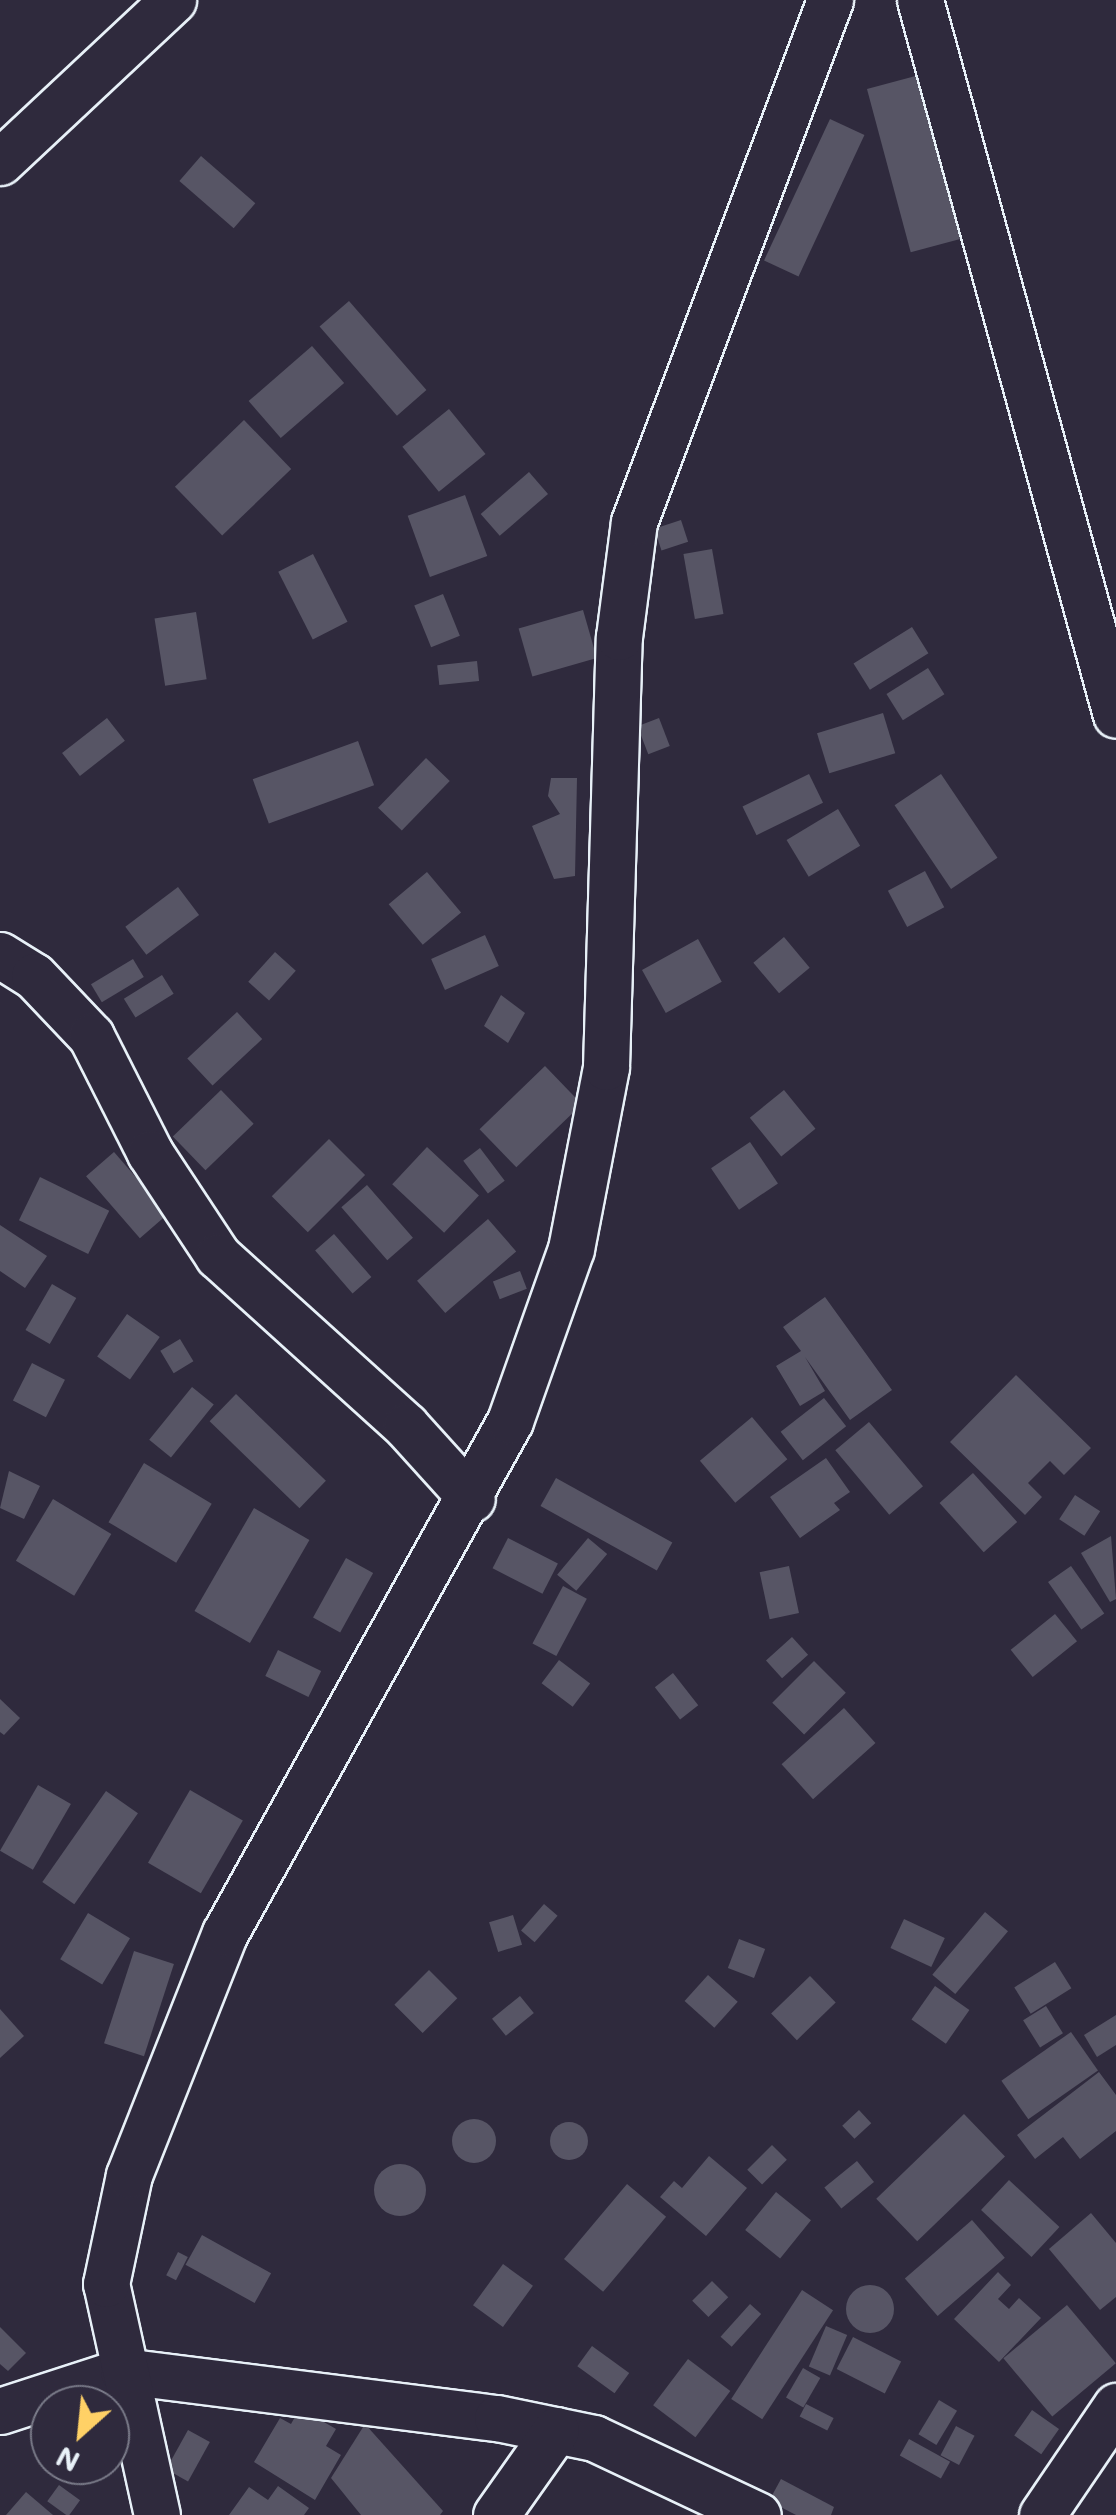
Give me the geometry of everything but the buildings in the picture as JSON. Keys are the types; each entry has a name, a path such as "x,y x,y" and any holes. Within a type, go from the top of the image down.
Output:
{"street":[{"path":"0,162 172,0"},
{"path":"157,2515 106,2284 129,2175 225,1933 472,1499 510,1421 571,1248 606,1066 620,637 634,522 830,0"},
{"path":"920,0 1116,715"},
{"path":"0,954 34,976 90,1036 150,1153 218,1256 406,1426 472,1499"},
{"path":"0,2412 124,2371 556,2430 659,2463 758,2515"},
{"path":"1042,2515 1116,2406"},
{"path":"496,2515 556,2430"}]}
